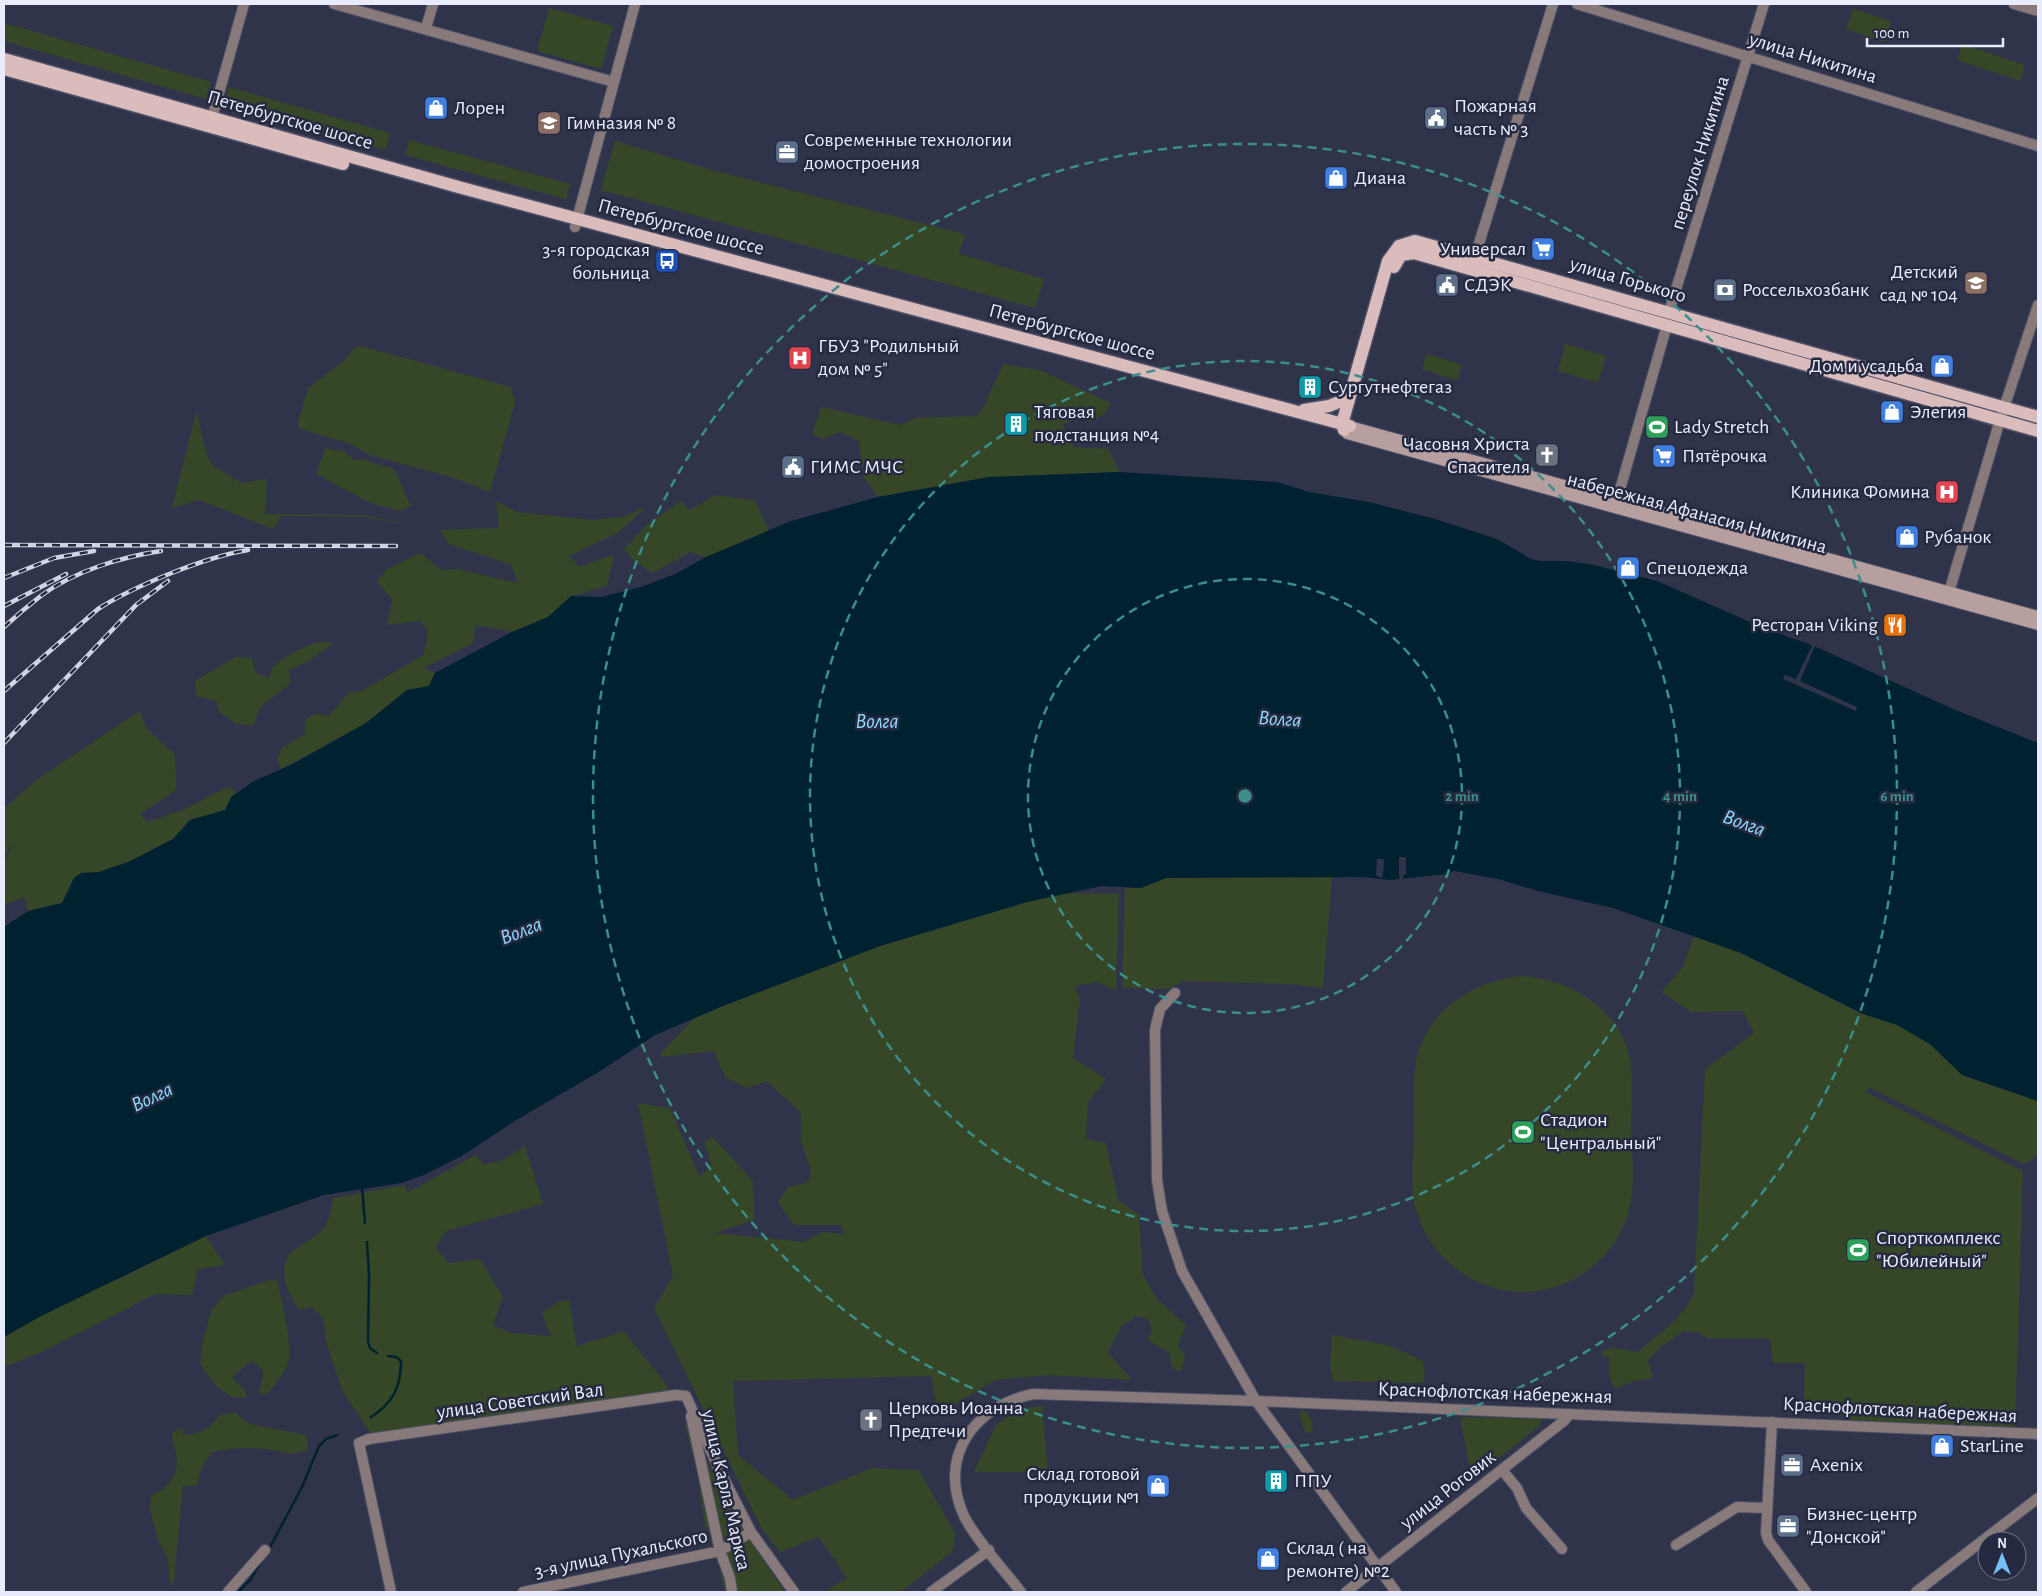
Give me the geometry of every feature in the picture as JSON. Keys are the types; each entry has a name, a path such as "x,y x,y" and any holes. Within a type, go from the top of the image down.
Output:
{"main road":[{"name":"Петербургское шоссе","path":"4,59 767,278 1346,428"},
{"name":"Петербургское шоссе","path":"4,69 576,223 780,273 1294,410 1346,428"},
{"name":"улица Горького","path":"1346,428 1350,398 1388,261 1394,250 1404,244 1419,241 2038,417"},
{"name":"улица Горького","path":"1346,428 1395,262 1403,254 1414,253 2038,431"},
{"path":"767,278 772,274 780,273"},
{"path":"1294,410 1324,407 1350,398"},
{"name":"набережная Афанасия Никитина","path":"1346,428 1617,500 1948,596 2038,625"},
{"name":"набережная Афанасия Никитина","path":"1346,428 1948,596 2038,616"}],"street":[{"path":"212,118 244,4"},
{"path":"334,4 426,28 614,82"},
{"path":"426,28 433,4"},
{"path":"576,223 635,4"},
{"path":"1471,269 1553,4"},
{"name":"улица Никитина","path":"1577,4 2038,146"},
{"name":"переулок Никитина","path":"1669,312 1764,4"},
{"path":"2014,4 2038,11"},
{"path":"1948,596 2004,407 2038,305"},
{"path":"1617,500 1667,325"},
{"path":"1175,993 1160,1009 1154,1038 1158,1192 1182,1271 1256,1400 1396,1592"},
{"name":"Краснофлотская набережная","path":"989,1550 966,1519 957,1494 956,1466 966,1436 991,1410 1007,1402 1033,1394 1256,1400 2038,1434"},
{"name":"улица Советский Вал","path":"391,1592 359,1443 369,1439 666,1396 686,1396"},
{"path":"686,1396 719,1469 751,1532 794,1592"},
{"name":"улица Карла Маркса","path":"686,1396 720,1551 730,1578 732,1592"},
{"name":"улица Роговик","path":"1346,1592 1565,1420 1569,1414"},
{"path":"1772,1422 1766,1529 1768,1540 1806,1592"},
{"path":"1502,1470 1517,1488 1526,1508 1562,1549"},
{"path":"1916,1592 2037,1501"},
{"path":"1676,1545 1737,1507 1767,1508"},
{"name":"3-я улица Пухальского","path":"523,1592 720,1551 751,1532"},
{"path":"228,1592 265,1550"},
{"path":"931,1592 989,1550 1021,1592"}],"green space":[{"path":"549,8 613,26 601,69 537,51"},
{"path":"1853,9 1891,21 1884,42 1846,29"},
{"path":"4,23 211,82 206,99 4,41"},
{"path":"1962,44 2025,65 2020,81 1957,60"},
{"path":"229,87 390,133 385,150 224,104"},
{"path":"409,140 570,184 566,199 405,155"},
{"path":"615,141 708,169 965,234 959,254 1044,279 1035,308 601,190"},
{"path":"1565,344 1606,356 1598,383 1558,371"},
{"path":"357,345 511,387 515,402 490,492 454,478 370,455 351,444 300,429 298,422 308,388 345,360"},
{"path":"1427,354 1462,365 1457,380 1422,369"},
{"path":"1003,364 1039,370 1111,403 1105,413 1092,422 1075,418 1062,425 1074,447 1109,449 1119,472 989,477 878,497 864,478 859,441 840,432 823,439 812,434 821,407 901,425 916,418 977,416 984,406"},
{"path":"197,410 203,443 211,464 241,483 267,479 265,514 364,515 415,526 364,517 281,516 273,529 199,500 172,508"},
{"path":"326,448 345,452 355,461 361,459 394,469 411,506 400,511 371,503 316,474"},
{"path":"715,495 755,500 769,531 706,557 690,552 653,573 634,561 624,549 648,524 681,501 689,510"},
{"path":"496,501 517,512 592,520 623,517 647,506 618,533 569,556 580,567 614,554 607,586 571,596 548,617 512,632 475,625 473,643 423,668 435,673 429,686 407,690 366,723 281,769 277,759 282,748 305,734 305,720 315,714 329,716 348,693 363,690 424,655 428,631 420,621 387,625 392,600 377,581 386,570 420,553 441,570 457,569 517,583 512,565 449,544 440,530 499,528"},
{"path":"317,642 334,643 307,662 289,670 290,684 260,707 253,726 236,724 218,711 217,701 196,696 195,681 235,657 252,658 255,672 269,678 273,666 292,653"},
{"path":"140,711 146,728 175,755 176,790 140,814 148,822 185,809 229,786 236,793 231,797 225,810 190,820 174,839 128,862 99,872 81,873 74,878 62,903 28,911 24,897 4,905 4,862 14,843 4,856 4,809 36,780"},
{"path":"1332,877 1323,988 1289,984 1182,981 1169,989 1122,988 1125,888 1141,888 1166,878"},
{"path":"1064,893 1119,894 1116,991 1097,982 1075,986 1080,1000 1073,1058 1106,1079 1088,1103 1086,1139 1106,1143 1118,1200 1139,1215 1143,1275 1157,1299 1186,1325 1178,1346 1185,1355 1182,1371 1174,1370 1169,1352 1147,1340 1152,1332 1149,1320 1136,1316 1121,1327 1108,1353 1132,1380 1049,1375 995,1380 938,1414 931,1376 733,1381 738,1455 793,1500 872,1468 919,1470 955,1533 953,1551 901,1592 824,1592 847,1578 819,1537 780,1552 762,1529 654,1308 673,1276 638,1103 670,1108 699,1176 712,1167 704,1141 713,1137 753,1181 754,1220 714,1233 804,1242 822,1232 844,1234 841,1225 794,1225 778,1202 788,1187 808,1182 811,1171 801,1141 801,1113 767,1081 747,1088 725,1077 714,1051 661,1057 661,1053 694,1018 723,1006 880,946 1027,902"},
{"name":"Спорткомплекс \"Юбилейный\"","path":"1694,936 1741,953 1863,1014 1897,1025 1930,1044 1962,1075 2038,1101 2038,1155 2024,1164 1868,1087 1866,1092 2023,1171 2015,1428 1847,1420 1843,1416 1804,1401 1805,1363 1773,1363 1770,1339 1707,1338 1699,1333 1684,1331 1663,1345 1648,1360 1653,1378 1634,1381 1615,1389 1609,1375 1609,1357 1602,1357 1602,1351 1613,1348 1639,1352 1677,1318 1694,1293 1705,1069 1754,1033 1743,1011 1692,1012 1661,992 1683,967"},
{"name":"Стадион \"Центральный\"","path":"1522,976 1559,984 1577,992 1593,1002 1619,1030 1627,1047 1631,1067 1633,1175 1631,1200 1626,1219 1618,1237 1607,1252 1578,1277 1542,1290 1522,1292 1502,1290 1483,1284 1465,1275 1436,1249 1425,1232 1417,1214 1412,1179 1415,1070 1419,1050 1427,1033 1437,1017 1467,993 1503,979"},
{"path":"525,1146 543,1204 446,1231 436,1247 448,1263 480,1259 503,1297 493,1325 510,1333 551,1336 542,1313 558,1302 569,1300 577,1346 624,1331 670,1391 372,1435 342,1390 327,1344 323,1318 311,1307 299,1310 291,1297 284,1271 288,1256 322,1231 327,1224 333,1198 405,1185 407,1193 476,1155 484,1165 505,1159"},
{"path":"206,1236 225,1265 198,1269 192,1295 155,1294 44,1351 4,1367 4,1337 41,1316"},
{"path":"268,1280 277,1281 279,1289 288,1336 288,1363 269,1393 259,1394 264,1371 251,1361 232,1377 246,1392 246,1398 232,1397 217,1387 200,1364 202,1345 211,1310 224,1296"},
{"path":"1332,1335 1388,1345 1423,1361 1425,1372 1423,1383 1333,1381 1330,1367"},
{"path":"1042,1406 1048,1472 974,1472 996,1425 1018,1409"},
{"path":"1303,1410 1310,1416 1313,1429 1311,1433 1305,1432 1299,1413"},
{"path":"235,1413 250,1424 306,1435 308,1450 290,1453 245,1448 212,1452 202,1466 197,1486 183,1486 174,1580 170,1586 168,1559 158,1540 150,1511 151,1496 162,1490 170,1482 177,1466 172,1433 183,1427 183,1436 199,1432 208,1428 219,1415"},
{"path":"1460,1417 1542,1419 1538,1427 1472,1479"},
{"path":"688,1423 738,1523 785,1592 725,1592 712,1534 705,1526 697,1472 685,1427"}],"water":[{"name":"Волга","path":"1119,472 1277,482 1309,492 1369,502 1435,519 1497,539 1531,559 1594,565 1657,581 1759,626 1814,646 1953,709 2038,743 2038,1101 1962,1075 1930,1044 1897,1025 1863,1014 1741,953 1613,908 1538,891 1498,879 1454,871 1447,874 1389,880 1364,877 1166,878 1141,888 1102,886 1027,902 880,946 723,1006 655,1035 460,1157 424,1175 401,1183 324,1195 206,1236 41,1316 4,1337 4,927 28,911 62,903 74,878 81,873 99,872 128,862 173,839 190,820 225,810 231,797 254,781 291,765 366,723 407,690 429,686 435,673 512,632 548,617 571,596 601,597 641,587 675,574 706,557 791,521 878,497 989,477"}],"pier":[{"path":"1812,645 1815,646 1800,681 1857,707 1856,711 1783,679 1785,675 1796,679"},
{"path":"1399,857 1406,857 1406,875 1403,875 1403,879 1400,879 1399,875"},
{"path":"1377,859 1384,859 1383,876 1380,878 1376,875"}],"waterway":[{"path":"362,1187 365,1223"},
{"path":"367,1242 369,1275 368,1341 370,1348 377,1353"},
{"path":"371,1417 379,1412 390,1400 399,1379 401,1361 396,1357 388,1356"},
{"path":"268,1551 302,1487 319,1446 326,1439 337,1435"},
{"path":"238,1592 251,1579 262,1560"}],"railway":[{"path":"4,545 396,546"},
{"path":"4,691 98,609 113,600 150,582 191,566 248,550"},
{"path":"4,578 54,558 94,551"},
{"path":"4,627 42,595 69,579 114,561 161,551"},
{"path":"4,606 66,574"},
{"path":"4,743 136,605 168,581"}],"place":[{"name":"Лорен","path":"436,108"},
{"name":"Пожарная часть № 3","path":"1436,118"},
{"name":"Гимназия № 8","path":"549,123"},
{"name":"Современные технологии домостроения","path":"787,152"},
{"name":"Диана","path":"1336,178"},
{"name":"Универсал","path":"1543,249"},
{"name":"3-я городская больница","path":"667,261"},
{"name":"Детский сад № 104","path":"1976,283"},
{"name":"СДЭК","path":"1447,285"},
{"name":"Россельхозбанк","path":"1725,290"},
{"name":"ГБУЗ \"Родильный дом № 5\"","path":"800,358"},
{"name":"Дом и усадьба","path":"1942,366"},
{"name":"Сургутнефтегаз","path":"1310,387"},
{"name":"Элегия","path":"1892,412"},
{"name":"Тяговая подстанция №4","path":"1016,424"},
{"name":"Lady Stretch","path":"1657,427"},
{"name":"Часовня Христа Спасителя","path":"1547,455"},
{"name":"Пятёрочка","path":"1664,456"},
{"name":"ГИМС МЧС","path":"793,467"},
{"name":"Клиника Фомина","path":"1947,492"},
{"name":"Рубанок","path":"1907,537"},
{"name":"Спецодежда","path":"1628,568"},
{"name":"Ресторан Viking","path":"1895,625"},
{"name":"Стадион \"Центральный\"","path":"1523,1132"},
{"name":"Спорткомплекс \"Юбилейный\"","path":"1858,1250"},
{"name":"Церковь Иоанна Предтечи","path":"871,1420"},
{"name":"StarLine","path":"1942,1446"},
{"name":"Axenix","path":"1792,1465"},
{"name":"ППУ","path":"1276,1481"},
{"name":"Склад готовой продукции №1","path":"1158,1486"},
{"name":"Бизнес-центр \"Донской\"","path":"1788,1526"},
{"name":"Склад ( на ремонте) №2","path":"1268,1559"}]}
